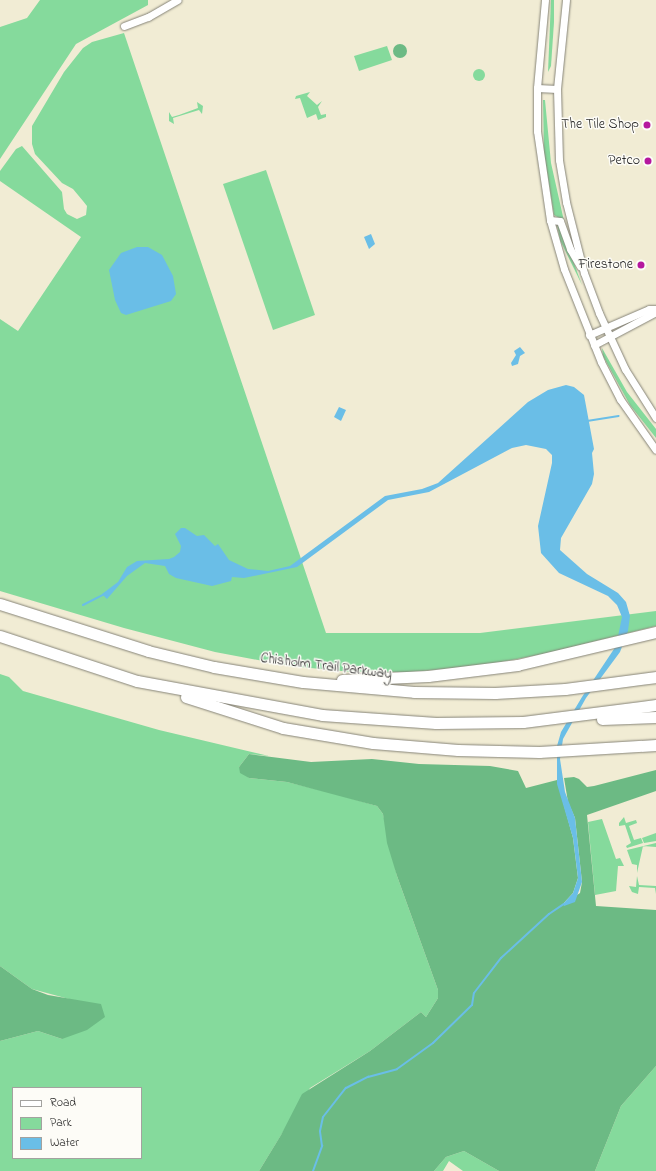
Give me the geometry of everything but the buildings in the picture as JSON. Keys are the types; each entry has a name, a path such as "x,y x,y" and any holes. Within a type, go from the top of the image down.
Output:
{"highway":[{"name":"Chisholm Trail Parkway","path":"0,604 148,651 208,665 303,682 414,692 495,693 611,684 656,677"},
{"path":"303,682 428,676 518,665 656,632"},
{"path":"0,636 283,728 331,737 417,747 539,752 656,745"},
{"path":"611,684 656,671"},
{"path":"137,681 322,715 388,721 481,723 656,717"},
{"path":"523,722 656,705"}],"street":[{"path":"124,26 148,17 178,0"},
{"path":"545,0 537,88 541,168 550,220 564,269 589,335 620,399 656,450"},
{"path":"566,0 557,89 562,177 584,273"},
{"path":"537,88 557,89"},
{"path":"550,220 560,221 570,249 584,273 610,337 632,382 656,418"},
{"path":"589,335 649,309 656,309"},
{"path":"594,345 656,312"}],"green space":[{"path":"40,0 148,0 148,5 76,44 0,159 0,27 27,18"},
{"path":"551,0 554,0 554,22 551,66 548,72"},
{"path":"124,33 326,633 480,633 656,611 656,626 548,653 486,665 412,672 352,672 290,666 215,652 124,628 0,591 0,319 18,331 81,237 0,181 0,171 16,149 22,146 62,192 64,209 67,214 77,219 86,215 87,206 73,189 62,183 35,154 32,144 32,126 64,72 83,48 92,42"},
{"path":"400,44 405,46 407,51 405,56 400,58 395,56 393,51 395,46"},
{"path":"387,46 392,60 359,71 354,56"},
{"path":"479,69 483,71 485,75 483,79 479,81 475,79 473,75 475,71"},
{"path":"310,92 307,96 317,105 322,101 318,107 321,115 326,114 326,117 318,120 316,114 307,118 300,98 295,99 296,96"},
{"path":"543,100 545,100 551,163 564,221 554,215 544,153"},
{"path":"197,102 203,106 202,114 199,110 173,118 174,124 169,121 169,112 172,117 179,115 198,108"},
{"path":"266,170 315,315 273,330 223,184"},
{"path":"557,224 561,228 582,285 560,240"},
{"path":"602,348 627,392 656,429 656,438 630,405 603,356"},
{"path":"0,674 9,677 23,691 159,730 269,756 249,754 239,767 249,778 287,782 377,806 383,814 397,876 438,990 438,998 426,1017 421,1012 370,1051 310,1088 259,1171 0,1171 0,1041 38,1031 62,1039 69,999 32,989 0,966"},
{"path":"249,754 311,762 372,759 419,764 490,766 518,771 526,788 557,780 573,838 578,878 573,893 562,905 580,893 582,882 575,818 568,802 564,778 574,777 579,779 587,787 656,770 656,791 587,815 596,906 656,910 656,1066 621,1106 595,1171 499,1171 464,1151 446,1157 434,1171 259,1171 281,1135 302,1094 370,1051 421,1012 426,1017 438,998 438,990 397,876 387,843 383,814 377,806 287,782 249,778 240,773 239,767"},
{"path":"624,817 626,823 636,820 637,823 629,826 634,840 641,838 643,843 627,848 626,846 631,843 625,825 619,826 619,823"},
{"path":"602,819 616,859 620,858 624,866 618,866 616,891 595,895 588,822"},
{"path":"656,833 656,841 644,843 642,838"},
{"path":"656,843 656,847 643,846"},
{"path":"643,846 637,873 637,865 632,864 627,850"},
{"path":"637,876 639,885 656,886 656,894 655,888 639,887 638,894 632,892 629,886 636,887"},
{"path":"0,966 32,989 48,995 101,1004 105,1017 87,1030 62,1039 38,1031 0,1041"},
{"path":"656,1066 656,1171 595,1171 621,1106"},
{"path":"464,1151 499,1171 463,1171 449,1161 443,1171 434,1171 446,1157"}],"water":[{"path":"371,234 375,244 369,249 364,237"},
{"path":"137,247 148,247 162,255 173,276 176,294 171,301 126,315 121,313 115,300 109,270 121,253"},
{"path":"520,347 525,353 520,356 518,364 512,366 511,363 516,355 514,351"},
{"path":"566,385 574,387 584,395 594,449 592,453 594,474 592,484 561,538 560,550 587,574 618,593 626,602 630,616 628,631 620,652 586,698 563,739 560,759 565,792 575,818 582,882 575,902 564,906 563,904 573,893 578,878 573,838 557,784 557,746 561,732 616,646 622,617 617,605 608,596 559,573 541,553 538,526 552,463 552,455 546,449 526,445 512,448 429,492 388,500 297,567 244,578 232,577 231,581 212,586 176,578 169,574 165,566 145,563 127,576 107,599 102,594 118,582 127,567 137,561 169,559 180,552 181,546 175,534 181,528 185,528 197,536 204,535 215,546 218,544 229,560 248,569 268,571 290,566 385,496 422,489 438,483 528,402 548,390"},
{"path":"339,407 346,410 341,421 334,417"}],"waterway":[{"path":"587,421 619,416"},
{"path":"83,605 105,594"},
{"path":"313,1171 322,1146 320,1131 323,1117 346,1088 368,1077 397,1069 433,1043 472,1005 474,993 501,958 549,914 564,904"}],"place":[{"name":"The Tile Shop","path":"647,125"},
{"name":"Petco","path":"648,161"},
{"name":"Firestone","path":"641,265"}]}
